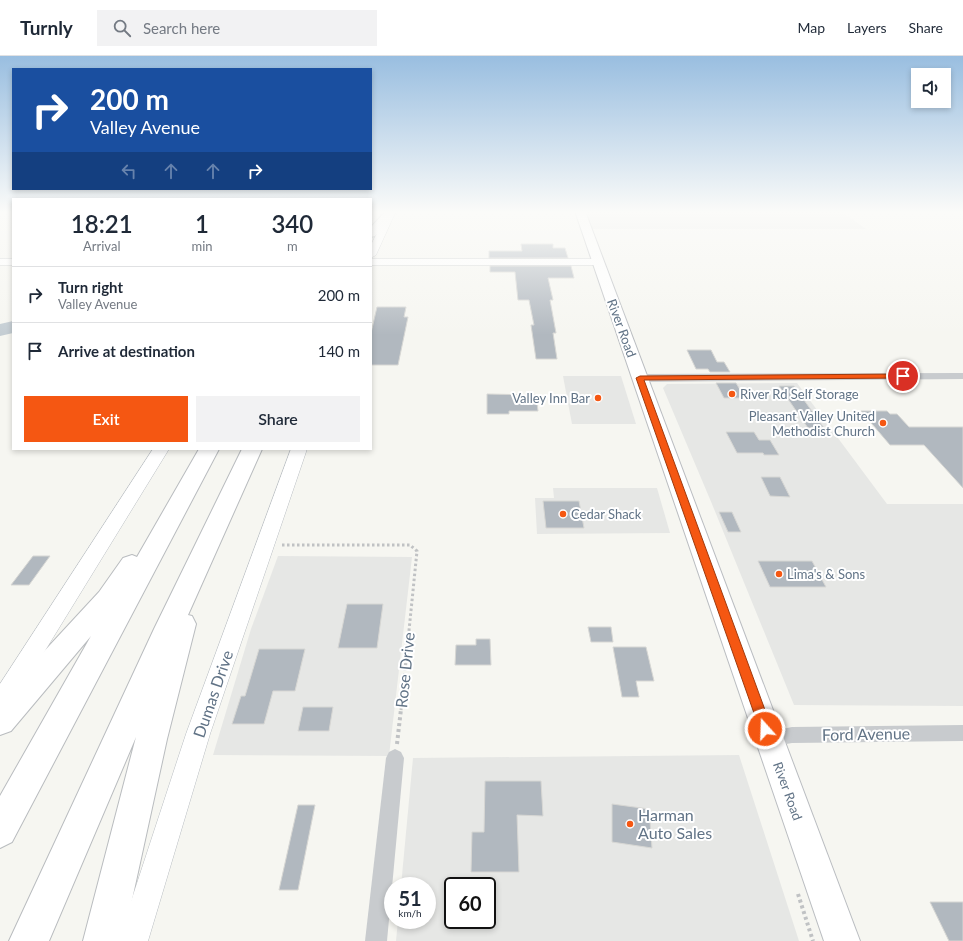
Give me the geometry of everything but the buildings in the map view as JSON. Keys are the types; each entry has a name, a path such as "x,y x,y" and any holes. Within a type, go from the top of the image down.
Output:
{"highway":[{"path":"29,941 168,629 252,450"},
{"path":"0,721 108,599 206,455"},
{"path":"0,830 206,455"},
{"path":"103,941 151,739 198,565"}],"main road":[{"name":"River Road","path":"596,252 598,262 842,941"},
{"path":"0,262 12,262"},
{"path":"372,262 598,262"},
{"path":"0,704 160,450"},
{"name":"Dumas Drive","path":"133,941 198,734 299,450"}],"street":[{"path":"640,378 963,376"},
{"name":"Ford Avenue","path":"769,739 792,735 823,734 963,733"},
{"path":"376,941 395,758"}],"path":[{"name":"Rose Drive","path":"265,545 410,545 417,551 395,758"}],"shaded area":[{"path":"563,376 621,376 636,424 572,424"},
{"path":"797,383 887,504 963,504 963,706 794,705 663,388 667,384"},
{"path":"553,488 657,488 670,533 537,534 535,498 554,498"},
{"path":"278,556 412,557 389,756 213,755 251,629"},
{"path":"739,755 799,941 396,941 397,929 436,929 436,877 402,877 413,758"}],"waterway":[{"path":"0,330 12,327"}],"place":[{"name":"River Rd Self Storage","path":"732,394"},
{"name":"Valley Inn Bar","path":"598,398"},
{"name":"Pleasant Valley United Methodist Church","path":"883,423"},
{"name":"Cedar Shack","path":"563,514"},
{"name":"Lima's & Sons","path":"779,574"},
{"name":"Harman Auto Sales","path":"630,824"}],"route":[{"path":"765,729 640,378 903,376"}]}
